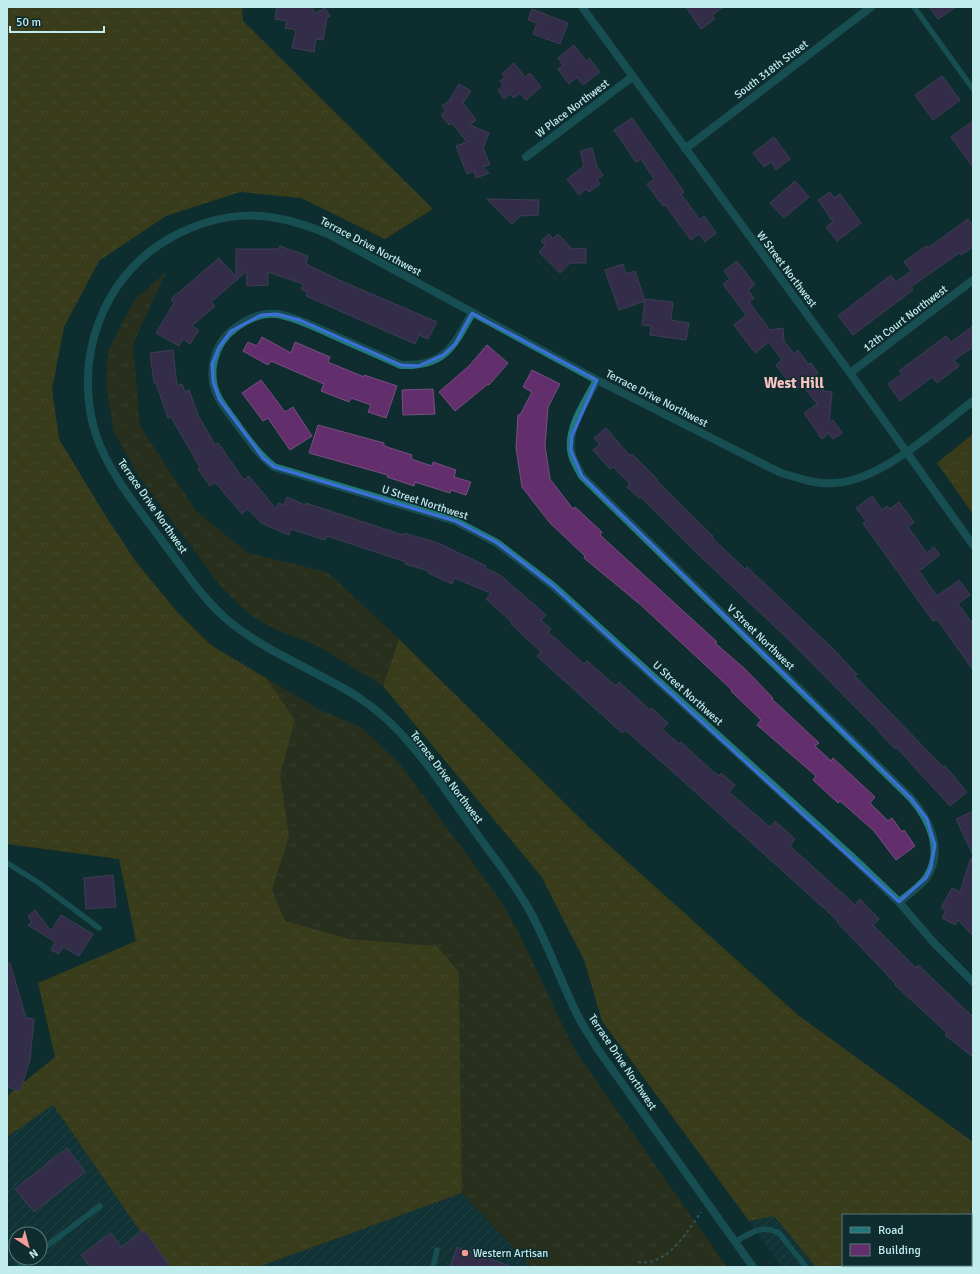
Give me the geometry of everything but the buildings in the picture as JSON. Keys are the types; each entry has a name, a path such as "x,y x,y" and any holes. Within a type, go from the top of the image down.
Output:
{"street":[{"name":"W Street Northwest","path":"582,7 850,373 973,545"},
{"name":"South 318th Street","path":"685,149 871,7"},
{"name":"W Place Northwest","path":"526,157 632,76"},
{"name":"Terrace Drive Northwest","path":"753,1267 589,1035 577,1015 542,935 514,886 412,746 390,723 359,698 258,642 240,630 212,606 194,584 118,478 96,435 90,405 88,367 89,353 98,321 109,298 124,276 145,256 164,242 193,226 228,217 256,215 279,217 306,224 328,234 597,380 781,473 809,482 834,483 854,480 872,473 906,452 973,401"},
{"name":"12th Court Northwest","path":"850,373 973,280"},
{"name":"U Street Northwest","path":"472,313 455,344 443,355 431,362 418,366 401,365 300,320 277,314 261,315 243,322 231,331 219,347 212,364 213,382 219,399 263,458 274,467 455,522 497,543 525,562 853,858 899,902 943,953 973,982"},
{"name":"V Street Northwest","path":"597,380 576,421 572,436 571,450 575,463 582,476 911,798 927,819 935,845 931,868 926,878 899,902"}],"lane":[{"path":"914,7 973,89"},
{"path":"7,863 39,883 99,928"},
{"path":"48,1245 100,1206"},
{"path":"735,1242 756,1230 773,1230 779,1233 806,1267"},
{"path":"433,1267 437,1250"}],"path":[{"path":"638,1262 645,1263 657,1260 670,1251 708,1203"}],"highlighted area":[{"path":"472,313 597,380 572,436 571,450 582,476 911,798 927,819 935,845 931,868 926,878 899,902 553,586 497,543 455,521 274,467 263,458 219,399 213,382 212,364 219,347 231,331 261,315 277,314 300,320 401,365 418,366 443,355 455,344"}],"shaded area":[{"path":"53,1105 165,1267 7,1267 7,1137"},
{"path":"462,1193 532,1267 258,1267"},
{"path":"774,1216 816,1267 781,1267 749,1221"}],"green space":[{"path":"7,7 242,7 243,21 433,209 385,239 301,198 240,192 166,216 99,261 64,327 52,389 59,439 105,515 136,562 178,613 212,646 266,678 295,720 280,775 289,836 272,890 285,921 350,939 437,946 459,972 462,1193 258,1267 165,1267 53,1105 7,1137 7,1096 55,1057 38,983 136,941 119,859 7,844"},
{"path":"166,272 133,344 140,426 196,511 248,553 327,572 399,639 383,686 318,646 277,630 255,618 235,601 218,583 136,472 113,429 106,381 108,351 134,300"},
{"path":"973,434 973,514 937,463"},
{"path":"399,639 592,830 798,1015 973,1142 973,1267 816,1267 774,1216 749,1221 602,1021 584,960 541,876 383,686"},
{"path":"266,678 320,710 361,727 400,764 498,897 529,954 576,1052 727,1267 532,1267 462,1193 459,972 437,946 350,939 285,921 272,890 289,836 280,775 295,720"}],"place":[{"name":"Western Artisan","path":"465,1253"}],"district":[{"name":"West Hill","path":"794,383"}]}
